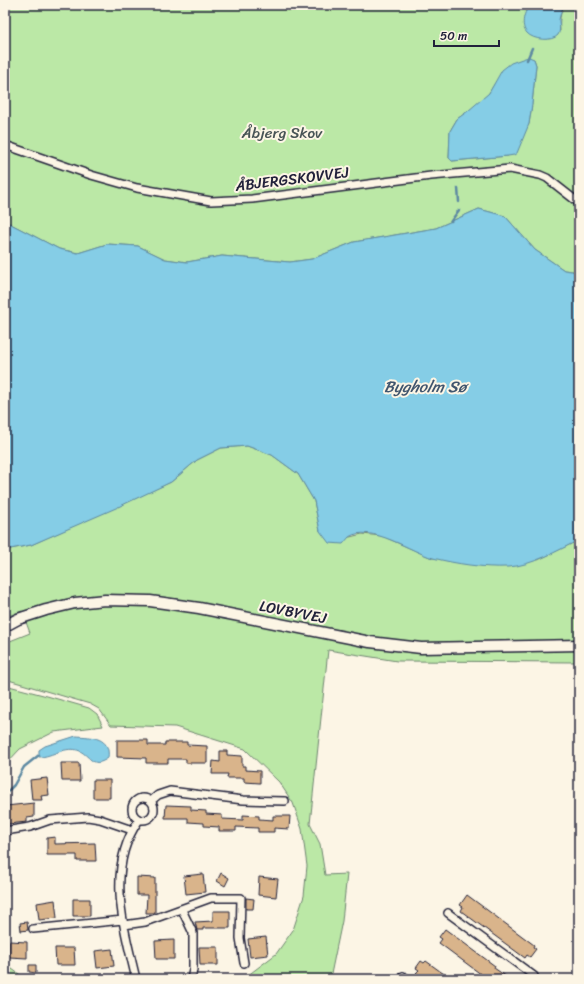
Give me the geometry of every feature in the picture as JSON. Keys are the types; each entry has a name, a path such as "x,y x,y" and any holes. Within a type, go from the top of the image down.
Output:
{"street":[{"name":"ÅBJERGSKOVVEJ","path":"5,145 92,175 137,188 211,201 252,199 431,176 510,169 548,178 579,203"},
{"name":"LOVBYVEJ","path":"5,626 18,619 75,603 105,600 150,601 199,608 370,642 421,648 579,645"},
{"path":"151,801 158,795 170,791 243,800 285,801"},
{"path":"140,798 151,801 153,805 153,813 148,819 139,820 132,814 131,810 134,802 140,798"},
{"path":"5,831 30,827 44,821 82,818 100,819 132,830"},
{"path":"136,979 123,922 119,891 121,865 132,830 139,820"},
{"path":"33,929 123,922 145,922 182,910 211,898 241,898 240,938 244,963"},
{"path":"182,910 193,933 193,970 191,979"},
{"path":"448,913 534,976 535,979"}],"green space":[{"name":"Åbjerg Skov","path":"5,5 530,5 527,9 560,31 560,18 564,5 579,5 579,272 564,270 535,250 505,216 479,209 436,228 354,242 312,259 290,262 222,256 187,262 165,259 138,246 107,244 78,253 59,249 5,221","holes":["534,59 536,65 529,124 508,156 452,161 449,158 450,131 457,119 478,104 489,93 495,83"]},
{"path":"247,446 272,455 298,474 314,501 320,531 350,537 362,534 382,536 432,558 538,560 579,540 579,662 397,661 328,650 310,824 320,844 325,875 347,874 342,921 330,979 243,979 276,954 293,930 304,896 307,866 302,829 293,803 279,782 245,749 175,727 111,725 99,709 90,704 5,679 5,643 30,633 22,611 5,617 5,550 31,545 171,482 197,460 221,448"},
{"path":"5,685 89,708 97,714 103,726 54,732 20,749 5,765"},
{"path":"5,964 26,979 5,979"}],"water":[{"path":"530,5 564,5 559,18 560,29 558,35 551,39 538,39 527,33 523,23 526,11"},
{"path":"529,57 534,59 536,65 532,104 529,124 517,153 508,156 452,161 449,158 450,131 457,119 489,93 502,70 511,63"},
{"name":"Bygholm Sø","path":"479,209 505,216 535,250 564,270 579,272 579,540 535,561 508,567 470,565 433,558 391,540 368,534 358,534 349,537 343,544 329,543 320,531 314,501 298,474 272,455 247,446 221,448 197,460 171,482 116,508 31,545 5,550 5,221 59,249 78,253 107,244 138,246 165,259 187,262 222,256 290,262 312,259 354,242 436,228"},
{"path":"76,736 94,738 103,742 107,746 108,758 103,761 95,762 84,753 70,749 39,757 39,750 45,746"}],"building":[{"path":"117,740 148,740 148,745 165,745 165,742 187,742 187,745 207,746 207,763 186,763 186,759 168,759 168,763 146,763 146,758 117,757"},
{"path":"220,751 227,751 227,755 242,756 242,766 245,766 245,770 260,771 260,783 244,782 244,778 227,778 228,774 212,774 213,761 220,762"},
{"path":"61,763 79,763 80,781 62,781"},
{"path":"47,778 49,795 41,796 42,800 32,800 30,780"},
{"path":"93,780 110,780 110,798 93,798"},
{"path":"34,803 34,817 27,818 27,822 8,824 6,806"},
{"path":"166,805 191,806 191,810 206,811 206,814 222,815 222,819 243,820 243,815 259,816 259,819 273,820 273,816 290,816 289,829 274,828 274,832 258,832 258,828 236,827 236,831 219,831 219,827 204,826 204,823 188,822 188,818 165,818"},
{"path":"55,837 55,844 95,843 96,861 77,861 77,855 47,855 47,838"},
{"path":"221,873 229,878 225,886 217,881"},
{"path":"203,874 205,892 186,894 184,876"},
{"path":"137,877 155,878 155,913 146,913 147,895 137,895"},
{"path":"259,877 278,879 276,897 258,895"},
{"path":"467,895 534,945 533,947 536,949 530,957 527,955 525,958 461,911 463,907 460,905"},
{"path":"246,898 254,899 253,909 246,909"},
{"path":"73,899 90,899 90,916 73,916"},
{"path":"55,900 57,918 39,920 37,903"},
{"path":"213,911 230,911 230,928 203,928 203,930 197,930 195,922 213,921"},
{"path":"27,922 28,930 21,931 20,923"},
{"path":"445,929 510,979 494,979 488,975 486,978 439,943 442,939 439,937"},
{"path":"266,937 268,955 250,957 248,939"},
{"path":"174,940 174,959 156,959 155,941"},
{"path":"9,941 27,942 27,958 9,957"},
{"path":"199,947 218,947 218,965 200,965"},
{"path":"55,948 74,948 75,965 56,965"},
{"path":"112,949 114,966 97,968 95,951"},
{"path":"421,961 424,963 426,961 451,979 425,979 416,973 419,970 416,968"},
{"path":"29,965 36,965 36,973 29,972"}],"waterway":[{"path":"527,60 532,48"},
{"path":"458,188 459,202"},
{"path":"451,221 459,210"},
{"path":"5,794 14,785 24,767 39,755"}]}
